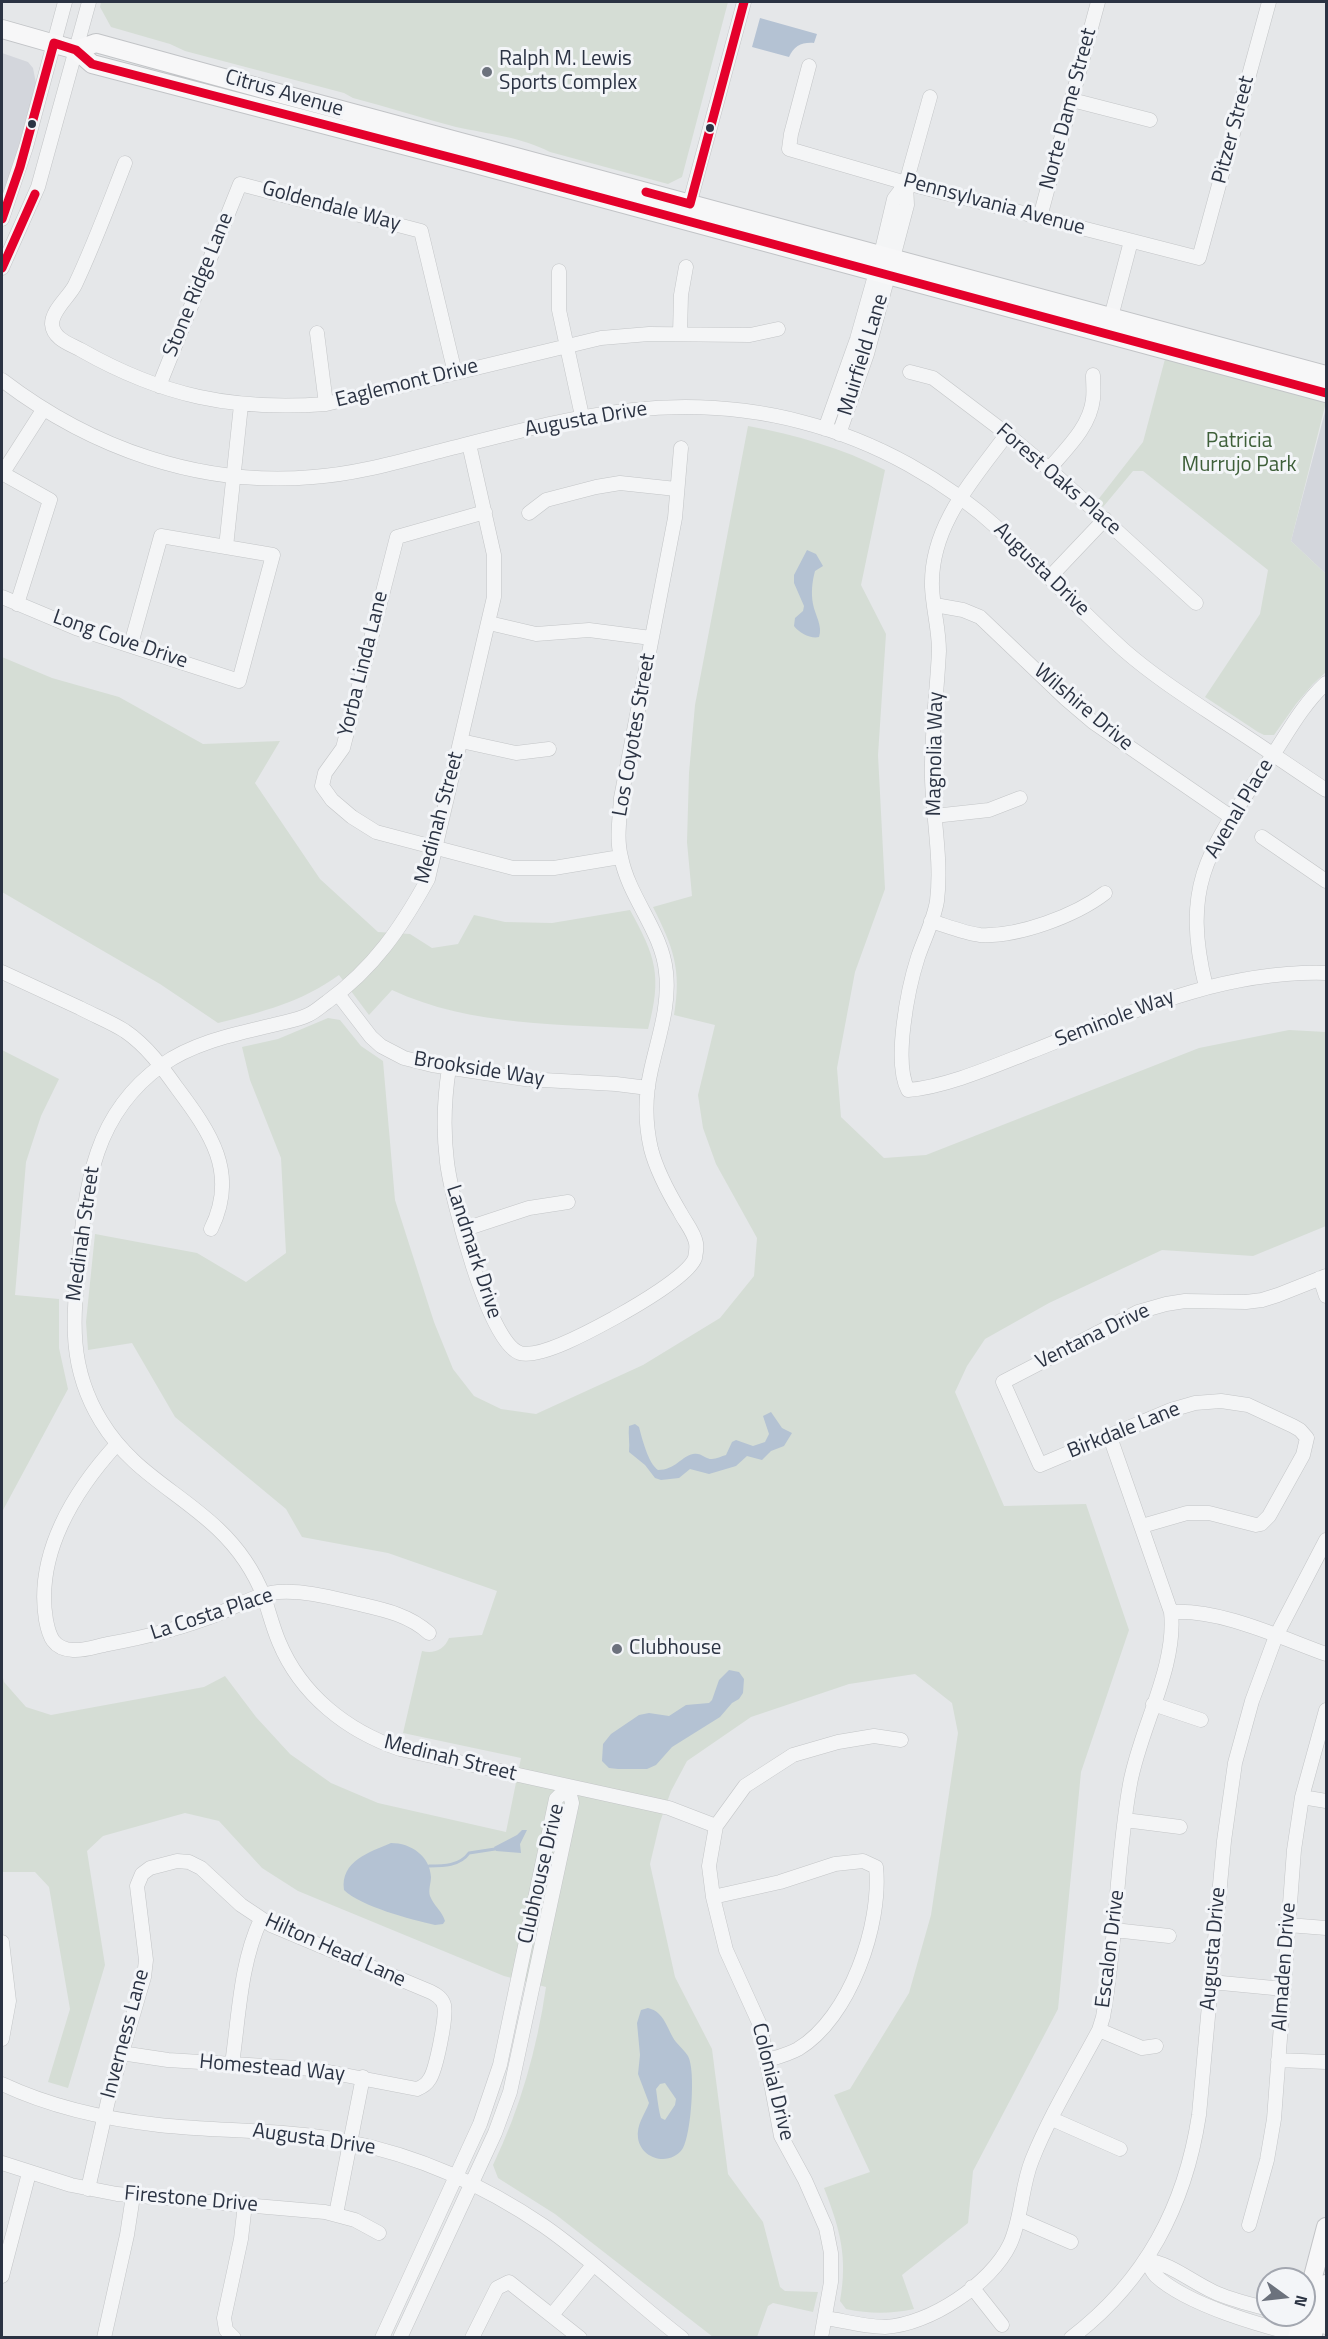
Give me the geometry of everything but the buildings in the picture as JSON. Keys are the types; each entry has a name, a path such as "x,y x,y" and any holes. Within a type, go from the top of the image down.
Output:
{"main road":[{"name":"Citrus Avenue","path":"2,29 76,50 96,42 138,53 687,212 884,265 1326,393"},
{"name":"Citrus Avenue","path":"884,265 1111,317 1326,375"},
{"path":"1316,2275 1326,2227"},
{"path":"1316,2304 1326,2284"}],"street":[{"path":"2,219 23,157 65,2"},
{"path":"2,268 38,187 89,2"},
{"path":"687,212 744,2"},
{"name":"Norte Dame Street","path":"1040,217 1098,2"},
{"name":"Pitzer Street","path":"1199,258 1269,2"},
{"name":"Pennsylvania Avenue","path":"809,66 789,149 906,183 1199,258"},
{"name":"Muirfield Lane","path":"825,429 907,205 906,183 930,97"},
{"path":"1072,100 1150,120"},
{"name":"Eaglemont Drive","path":"125,163 83,267 72,290 55,313 52,326 58,337 106,365 159,386 219,402 241,405 294,406 326,404 566,345 634,335 750,335 778,328"},
{"name":"Goldendale Way","path":"240,184 259,187 421,231 455,373"},
{"name":"Stone Ridge Lane","path":"159,386 240,184"},
{"path":"1111,317 1131,241"},
{"name":"Muirfield Lane","path":"839,434 867,354 884,265"},
{"path":"680,334 681,295 686,267"},
{"path":"559,271 559,310 582,416"},
{"path":"316,333 326,404"},
{"name":"Forest Oaks Place","path":"910,372 933,378 1007,434 1105,519 1196,603"},
{"path":"1049,469 1078,435 1087,419 1093,401 1093,375"},
{"name":"Augusta Drive","path":"2,380 43,410 84,432 135,454 181,468 234,476 288,479 317,477 370,468 582,416 625,409 691,406 754,412 825,429 887,453 960,497 1003,532 1123,649 1149,671 1326,790"},
{"path":"131,644 161,536 226,547 241,405"},
{"path":"17,604 50,500 2,474 43,410"},
{"name":"Magnolia Way","path":"909,1090 903,1080 904,1024 916,966 937,902 938,889 932,759 939,651 939,632 932,588 936,550 943,529 960,497 1007,434"},
{"name":"Medinah Street","path":"470,444 495,566 494,597 428,879 410,912 380,954 338,994 308,1015 208,1042 182,1053 161,1066 129,1098 108,1129 95,1156 84,1204 73,1318 75,1347 80,1373 89,1399 117,1444 150,1477 205,1517 225,1537 249,1567 263,1596 279,1643 291,1666 324,1706 354,1729 400,1749 669,1808 717,1826"},
{"name":"Los Coyotes Street","path":"522,1354 540,1353 619,1315 685,1270 696,1255 694,1236 664,1184 653,1154 647,1120 648,1088 668,993 663,953 631,887 620,857 619,827 621,798 675,518 681,448"},
{"path":"529,513 546,500 620,483 676,489"},
{"name":"Yorba Linda Lane","path":"436,847 376,832 352,817 332,800 322,786 325,773 343,748 397,537 485,512"},
{"path":"1049,578 1105,519"},
{"name":"Long Cove Drive","path":"2,597 76,628 239,681 273,555 226,547"},
{"name":"Wilshire Drive","path":"935,605 971,613 988,623 1066,699 1094,722 1231,817"},
{"path":"489,623 536,634 589,630 651,638"},
{"name":"Avenal Place","path":"1206,987 1197,946 1196,909 1209,859 1231,817 1309,700 1326,683"},
{"path":"461,741 516,753 549,749"},
{"path":"934,816 989,810 1020,798"},
{"path":"1262,837 1326,881"},
{"path":"436,847 513,868 533,869 620,857"},
{"path":"931,921 972,934 1007,933 1064,915 1093,902 1105,893"},
{"path":"2,972 124,1031 146,1048 161,1066 205,1127 219,1158 223,1190 219,1211 211,1229"},
{"name":"Seminole Way","path":"909,1090 927,1089 1206,987 1274,974 1326,973"},
{"name":"Brookside Way","path":"338,994 363,1029 381,1046 404,1059 539,1081 609,1083 648,1088"},
{"name":"Landmark Drive","path":"449,1068 444,1118 453,1197 482,1292 494,1322 506,1344 522,1354"},
{"path":"462,1230 542,1205 568,1202"},
{"path":"1323,1277 1326,1296"},
{"name":"Ventana Drive","path":"1040,1465 1003,1382 1138,1312 1185,1301 1262,1300 1278,1296 1323,1277"},
{"name":"Birkdale Lane","path":"1040,1465 1171,1410 1195,1403 1221,1401 1248,1405 1300,1430 1307,1438 1303,1455 1269,1516 1261,1524 1256,1525 1209,1513 1187,1513 1142,1526"},
{"name":"Escalon Drive","path":"826,2318 873,2326 899,2325 937,2312 972,2287 996,2265 1015,2231 1028,2172 1052,2119 1099,2030 1107,1996 1132,1768 1170,1651 1173,1631 1172,1612 1110,1437"},
{"name":"La Costa Place","path":"117,1444 84,1484 56,1536 49,1555 45,1575 44,1608 49,1635 55,1644 76,1650 165,1633 276,1592 296,1592 405,1616 429,1633"},
{"name":"Augusta Drive","path":"1071,2337 1104,2309 1146,2260 1173,2209 1185,2178 1194,2146 1224,1841 1235,1763 1257,1683 1276,1636 1326,1540"},
{"path":"1172,1612 1193,1611 1218,1615 1326,1654"},
{"path":"1153,1704 1201,1720"},
{"name":"Almaden Drive","path":"1249,2225 1268,2160 1274,2119 1294,1850 1302,1797 1326,1710"},
{"name":"Colonial Drive","path":"821,2337 831,2282 831,2253 826,2228 782,2136 760,2025 729,1961 713,1897 709,1866 717,1826 745,1786 793,1755 837,1742 874,1736 901,1740"},
{"name":"Clubhouse Drive","path":"382,2337 484,2114 497,2076 556,1799 568,1787"},
{"name":"Clubhouse Drive","path":"400,2337 502,2116 515,2074 572,1803 568,1787"},
{"path":"1302,1797 1326,1801"},
{"path":"1125,1820 1180,1827"},
{"name":"Hilton Head Lane","path":"139,1878 150,1868 177,1861 189,1862 201,1868 231,1896 261,1919 291,1934 431,1992 443,2002 444,2018 432,2073 427,2083 422,2086"},
{"path":"713,1897 780,1882 836,1864 863,1861 876,1867 878,1887 862,1959 859,1971 844,2001 820,2032 798,2049 768,2060"},
{"name":"Inverness Lane","path":"88,2189 104,2117 146,1968 137,1892 139,1878"},
{"path":"232,2064 246,1962 251,1942 261,1919"},
{"path":"1288,1924 1326,1928"},
{"path":"1114,1930 1169,1936"},
{"path":"2,1942 9,2001 2,2039"},
{"path":"1211,1982 1284,1989"},
{"path":"1099,2030 1142,2048 1156,2046"},
{"name":"Homestead Way","path":"121,2053 168,2060 313,2069 363,2077 406,2088 422,2086"},
{"path":"1278,2060 1326,2062"},
{"path":"336,2214 363,2077"},
{"name":"Augusta Drive","path":"2,2084 44,2101 104,2117 159,2125 289,2133 350,2142 412,2158 471,2183 545,2227 682,2337"},
{"path":"1052,2119 1120,2149"},
{"name":"Firestone Drive","path":"2,2163 88,2189 133,2196 303,2208 336,2214 355,2220 380,2233"},
{"path":"2,2276 29,2173"},
{"path":"104,2337 127,2235 133,2196"},
{"path":"230,2334 224,2312 241,2239 245,2204"},
{"path":"1018,2219 1071,2242"},
{"path":"1146,2260 1163,2262 1187,2278 1232,2299 1256,2306"},
{"path":"1146,2260 1155,2275 1181,2292 1256,2323"},
{"path":"552,2315 594,2265"},
{"path":"472,2337 497,2288 508,2282 580,2337"},
{"path":"972,2287 1002,2325"}],"shaded area":[{"path":"2,53 28,62 33,68 36,83 2,199"},
{"path":"1326,408 1326,574 1291,541"}],"green space":[{"name":"Ralph M. Lewis Sports Complex","path":"101,2 728,2 682,177 668,184 550,152 516,139 456,127 353,98 344,93 185,51 170,44 111,27 100,7"},
{"name":"Patricia Murrujo Park","path":"1165,359 1326,402 1291,541 1326,574 1326,672 1296,704 1274,735 1264,735 1258,732 1205,697 1260,614 1268,570 1143,471 1133,471 1103,507 1097,501 1143,442"},
{"path":"748,426 818,443 885,470 861,585 886,634 878,755 885,889 855,972 837,1068 841,1117 884,1158 926,1155 1199,1048 1289,1030 1326,1032 1326,1226 1253,1256 1162,1250 1049,1303 985,1339 967,1366 955,1392 1004,1506 1086,1504 1129,1630 1081,1772 1058,2009 973,2171 968,2223 902,2275 914,2309 888,2313 863,2312 846,2309 840,2301 843,2257 838,2230 824,2188 870,2172 834,2095 850,2089 909,1993 931,1915 958,1733 952,1703 915,1674 849,1684 751,1717 687,1761 671,1791 660,1822 650,1864 675,1977 712,2049 728,2174 763,2222 780,2287 785,2291 818,2292 813,2312 773,2303 768,2306 757,2337 713,2337 555,2214 498,2178 493,2165 503,2144 526,2078 538,2033 546,1987 504,1976 298,1891 262,1868 219,1821 185,1813 103,1836 87,1851 105,1965 68,2088 48,2082 70,2009 49,1887 35,1872 2,1872 2,1674 4,1682 26,1707 51,1715 204,1687 225,1676 256,1717 290,1754 331,1783 378,1803 506,1832 521,1758 403,1733 422,1651 438,1650 449,1638 482,1635 497,1591 388,1553 302,1537 286,1509 175,1417 132,1343 88,1350 86,1322 95,1234 197,1253 246,1282 286,1253 281,1158 250,1080 242,1047 278,1039 328,1018 340,1020 361,1046 383,1061 395,1200 434,1322 453,1369 474,1396 501,1409 536,1414 643,1365 720,1318 754,1276 757,1238 716,1164 703,1128 698,1095 715,1025 674,1015 677,984 674,959 666,934 653,907 692,896 687,842 689,773 695,705"},
{"path":"2,657 52,678 119,697 203,744 280,741 255,783 320,879 378,932 410,934 432,948 458,944 474,915 505,922 552,923 630,910 646,941 654,967 655,995 648,1029 518,1022 485,1017 422,1002 392,990 369,1015 339,975 296,999 218,1023 160,984 2,892"},
{"path":"2,1050 59,1079 41,1116 26,1162 15,1295 59,1299 59,1348 68,1389 2,1512"}],"water":[{"path":"760,18 817,34 814,43 799,46 789,57 752,47"},
{"path":"807,550 816,554 823,566 815,571 812,596 820,629 819,637 805,635 794,626 795,618 803,611 804,606 794,583 794,575"},
{"path":"771,1412 782,1428 792,1433 784,1446 771,1451 762,1460 747,1456 736,1466 709,1474 690,1469 679,1478 661,1480 655,1478 645,1465 629,1452 629,1426 635,1424 639,1427 648,1456 658,1470 669,1468 693,1454 715,1459 726,1455 732,1442 736,1440 753,1446 765,1442 769,1434 763,1416"},
{"path":"729,1670 739,1672 744,1679 743,1693 739,1699 732,1703 720,1717 672,1747 656,1765 647,1769 618,1769 609,1768 602,1761 603,1744 611,1734 639,1715 649,1713 669,1716 686,1705 709,1703 719,1680"},
{"path":"522,1830 527,1830 520,1844 521,1853 496,1851 494,1847"},
{"path":"391,1843 412,1848 427,1863 431,1877 430,1896 444,1917 443,1924 435,1925 387,1912 362,1902 344,1890 347,1872 358,1859"},
{"path":"648,2008 658,2013 676,2042 688,2056 690,2063 692,2102 686,2141 678,2154 671,2158 650,2156 640,2146 638,2138 640,2124 649,2103 638,2074 640,2055 637,2023 641,2010","holes":["665,2083 676,2099 675,2105 665,2120 661,2118 656,2089 660,2084"]}],"waterway":[{"path":"429,1866 451,1864 461,1861 469,1853 495,1849"}],"transit line":[{"path":"646,192 690,204 744,2"},
{"path":"2,219 20,167 54,43 76,50 92,64 472,163 1326,393"},
{"path":"2,268 35,194"}],"place":[{"name":"Ralph M. Lewis Sports Complex","path":"487,72"},
{"name":"Clubhouse","path":"617,1649"}]}
